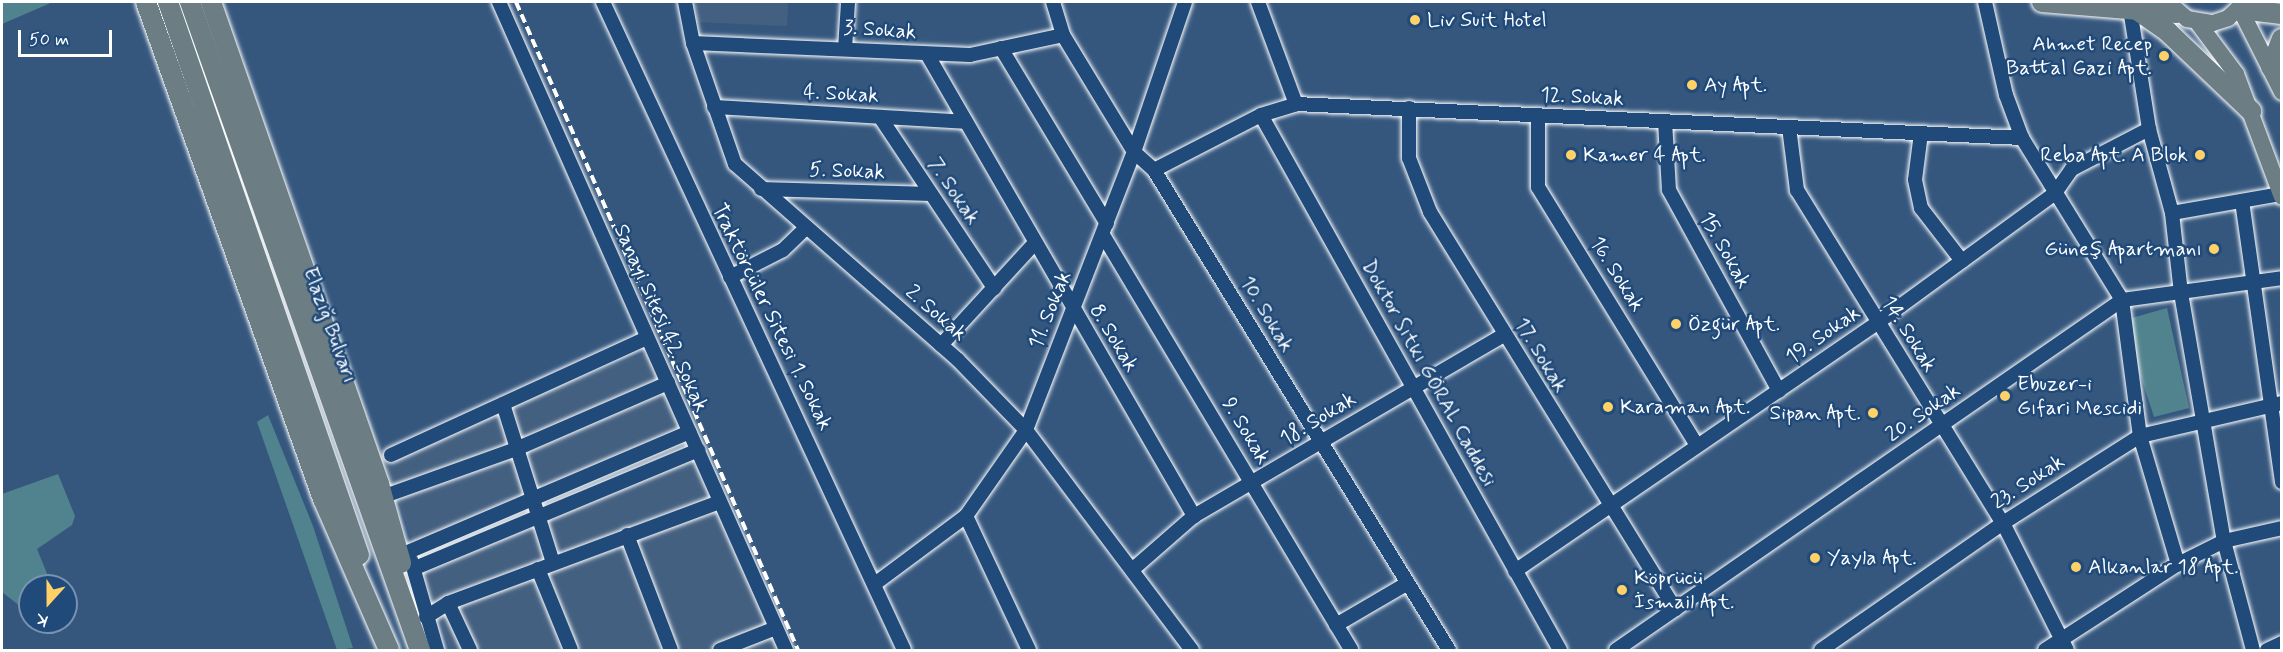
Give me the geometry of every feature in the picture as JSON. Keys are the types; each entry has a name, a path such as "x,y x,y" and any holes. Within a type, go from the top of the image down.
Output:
{"highway":[{"path":"146,2 323,500 390,651"},
{"path":"212,2 395,536 420,651"},
{"path":"2042,2 2124,7 2172,7"},
{"path":"2242,5 2282,14"},
{"path":"2124,7 2168,32 2251,111"},
{"path":"171,8 390,651"},
{"name":"Elazığ Bulvarı","path":"192,8 420,651"},
{"path":"2271,67 2282,39"}],"main road":[{"path":"2198,23 2221,21 2242,5 2282,92"},
{"path":"2172,7 2198,23 2236,74 2281,196"}],"street":[{"name":"Sanayi Sitesi 42. Sokak","path":"499,2 786,651"},
{"name":"Traktörcüler Sitesi 1. Sokak","path":"603,2 729,278 876,583 904,651"},
{"name":"2. Sokak","path":"685,2 693,43 735,164 941,345 1026,430 1192,651"},
{"path":"845,49 848,2"},
{"name":"10. Sokak","path":"1053,2 1063,35 1134,152 1154,170 1449,651"},
{"name":"11. Sokak","path":"876,583 966,516 1026,430 1134,152 1185,2"},
{"path":"1258,2 1296,104"},
{"path":"1985,2 2006,95 2022,138 2122,300 2140,436 2178,564"},
{"path":"2124,7 2149,129 2172,213 2181,293 2224,541 2253,651"},
{"name":"3. Sokak","path":"693,43 927,54 1000,48 1063,35"},
{"name":"9. Sokak","path":"1000,48 1351,651"},
{"name":"8. Sokak","path":"927,54 1034,244 1194,516"},
{"name":"12. Sokak","path":"1154,170 1261,115 1296,104 2022,138"},
{"name":"4. Sokak","path":"714,107 966,122"},
{"name":"17. Sokak","path":"1409,108 1409,158 1430,212 1607,506 1675,609"},
{"name":"Doktor Sıtkı GÖRAL Caddesi","path":"1261,115 1560,651"},
{"name":"16. Sokak","path":"1538,116 1538,187 1697,445"},
{"name":"7. Sokak","path":"880,117 994,288"},
{"name":"15. Sokak","path":"1665,121 1669,190 1779,391"},
{"name":"14. Sokak","path":"1790,127 1797,190 1877,323 2003,523 2063,646"},
{"name":"19. Sokak","path":"1515,571 1877,323 2055,193 2072,169 2149,129"},
{"path":"1921,133 1915,180 1921,208 1962,261"},
{"name":"5. Sokak","path":"761,189 931,194"},
{"path":"2172,213 2281,196"},
{"path":"2242,201 2250,282 2275,404 2282,482"},
{"path":"729,278 783,250 806,228"},
{"path":"941,345 1034,244"},
{"name":"20. Sokak","path":"1616,651 2122,300 2282,278"},
{"name":"18. Sokak","path":"1132,570 1194,516 1411,386 1504,335"},
{"path":"392,455 647,338"},
{"path":"382,497 516,449 668,383"},
{"path":"503,404 553,563"},
{"name":"23. Sokak","path":"1821,651 2003,523 2140,436 2275,404"},
{"path":"408,552 689,432"},
{"path":"415,568 537,515 698,450"},
{"path":"426,617 448,603 720,502"},
{"path":"966,516 1029,651"},
{"path":"2046,651 2063,646 2178,564 2224,541 2282,528"},
{"path":"627,535 671,651"},
{"path":"395,536 408,552 415,568 426,617 437,651"},
{"path":"538,569 571,651"},
{"path":"1336,625 1408,583"},
{"path":"448,603 470,651"},
{"path":"720,651 776,628"},
{"path":"2267,651 2282,643"}],"shaded area":[{"path":"696,2 788,2 787,26 697,22"},
{"path":"647,353 782,650 450,650 381,450"}],"green space":[{"path":"2,2 53,2 2,24"},
{"path":"2167,308 2189,408 2154,417 2133,352 2132,318"},
{"path":"268,415 313,526 353,648 337,650 257,422"},
{"path":"58,474 75,516 72,525 37,549 47,574 18,574 18,605 2,592 2,494"}],"railway":[{"path":"516,2 798,650"}],"place":[{"name":"Liv Suit Hotel","path":"1415,20"},
{"name":"Ahmet Recep Battal Gazi Apt.","path":"2164,56"},
{"name":"Ay Apt.","path":"1692,85"},
{"name":"Kamer 4 Apt.","path":"1571,155"},
{"name":"Reba Apt. A Blok","path":"2200,155"},
{"name":"Güneş Apartmanı","path":"2214,249"},
{"name":"Özgür Apt.","path":"1676,324"},
{"name":"Ebuzer-i Gıfari Mescidi","path":"2005,396"},
{"name":"Karaman Apt.","path":"1608,407"},
{"name":"Sipan Apt.","path":"1873,413"},
{"name":"Yayla Apt.","path":"1815,558"},
{"name":"Alkanlar 18 Apt.","path":"2076,567"},
{"name":"Köprücü İsmail Apt.","path":"1622,590"}]}
